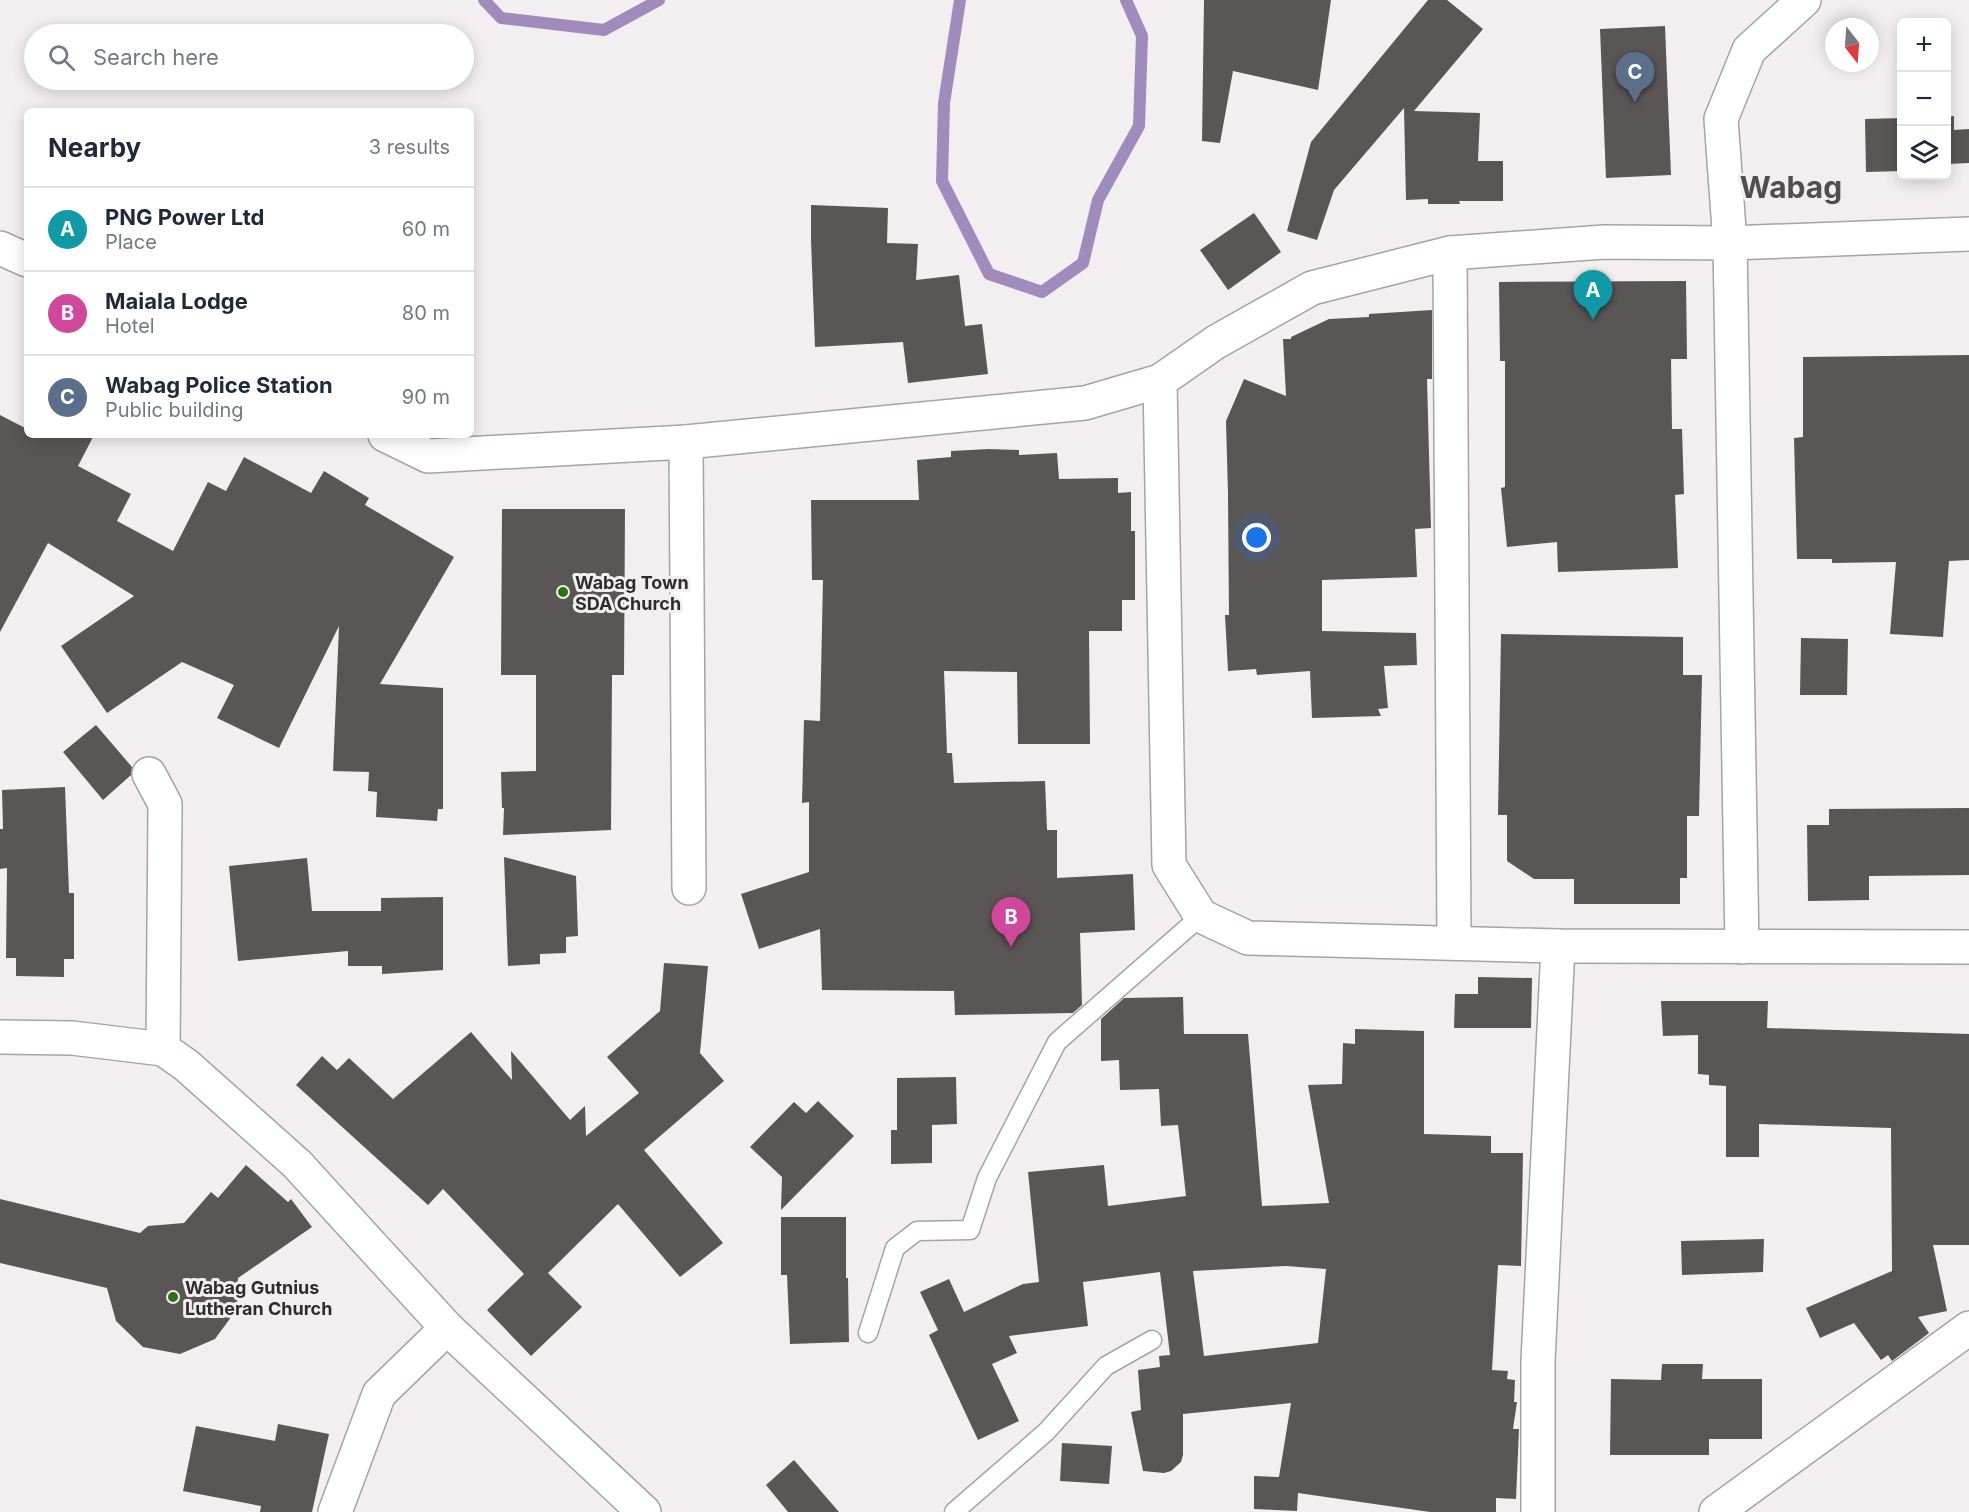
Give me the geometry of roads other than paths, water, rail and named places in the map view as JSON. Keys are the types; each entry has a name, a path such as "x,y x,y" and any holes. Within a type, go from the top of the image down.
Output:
{"street":[{"path":"1742,947 1730,243 1721,119 1749,50 1804,0"},
{"path":"391,438 428,456 686,442 1085,403 1160,381 1216,342 1312,288 1450,254 1604,242 1730,243 1969,234"},
{"path":"0,248 24,259"},
{"path":"1450,254 1454,943"},
{"path":"1160,381 1169,865 1201,916 1248,938 1558,946 1969,947"},
{"path":"686,442 689,888"},
{"path":"149,774 165,804 163,1049"},
{"path":"1539,1512 1538,1361 1558,946"},
{"path":"0,1037 72,1038 163,1049 186,1065 297,1164 447,1328 644,1512"},
{"path":"335,1512 379,1395 447,1328"},
{"path":"1716,1512 1969,1328"}],"lane":[{"path":"868,1333 895,1248 917,1231 970,1230 987,1178 1056,1042 1201,916"},
{"path":"954,1512 1046,1432 1106,1366 1152,1340"}],"waterway":[{"path":"484,0 501,18 604,30 659,0"},
{"path":"960,0 944,103 942,181 989,274 1042,292 1083,263 1098,200 1139,126 1142,36 1126,0"}],"place":[{"name":"Wabag Police Station","path":"1635,102"},
{"name":"PNG Power Ltd","path":"1593,320"},
{"name":"Wabag Town SDA Church","path":"563,592"},
{"name":"Maiala Lodge","path":"1011,947"},
{"name":"Wabag Gutnius Lutheran Church","path":"173,1297"}],"district":[{"name":"Wabag","path":"1791,187"}]}
